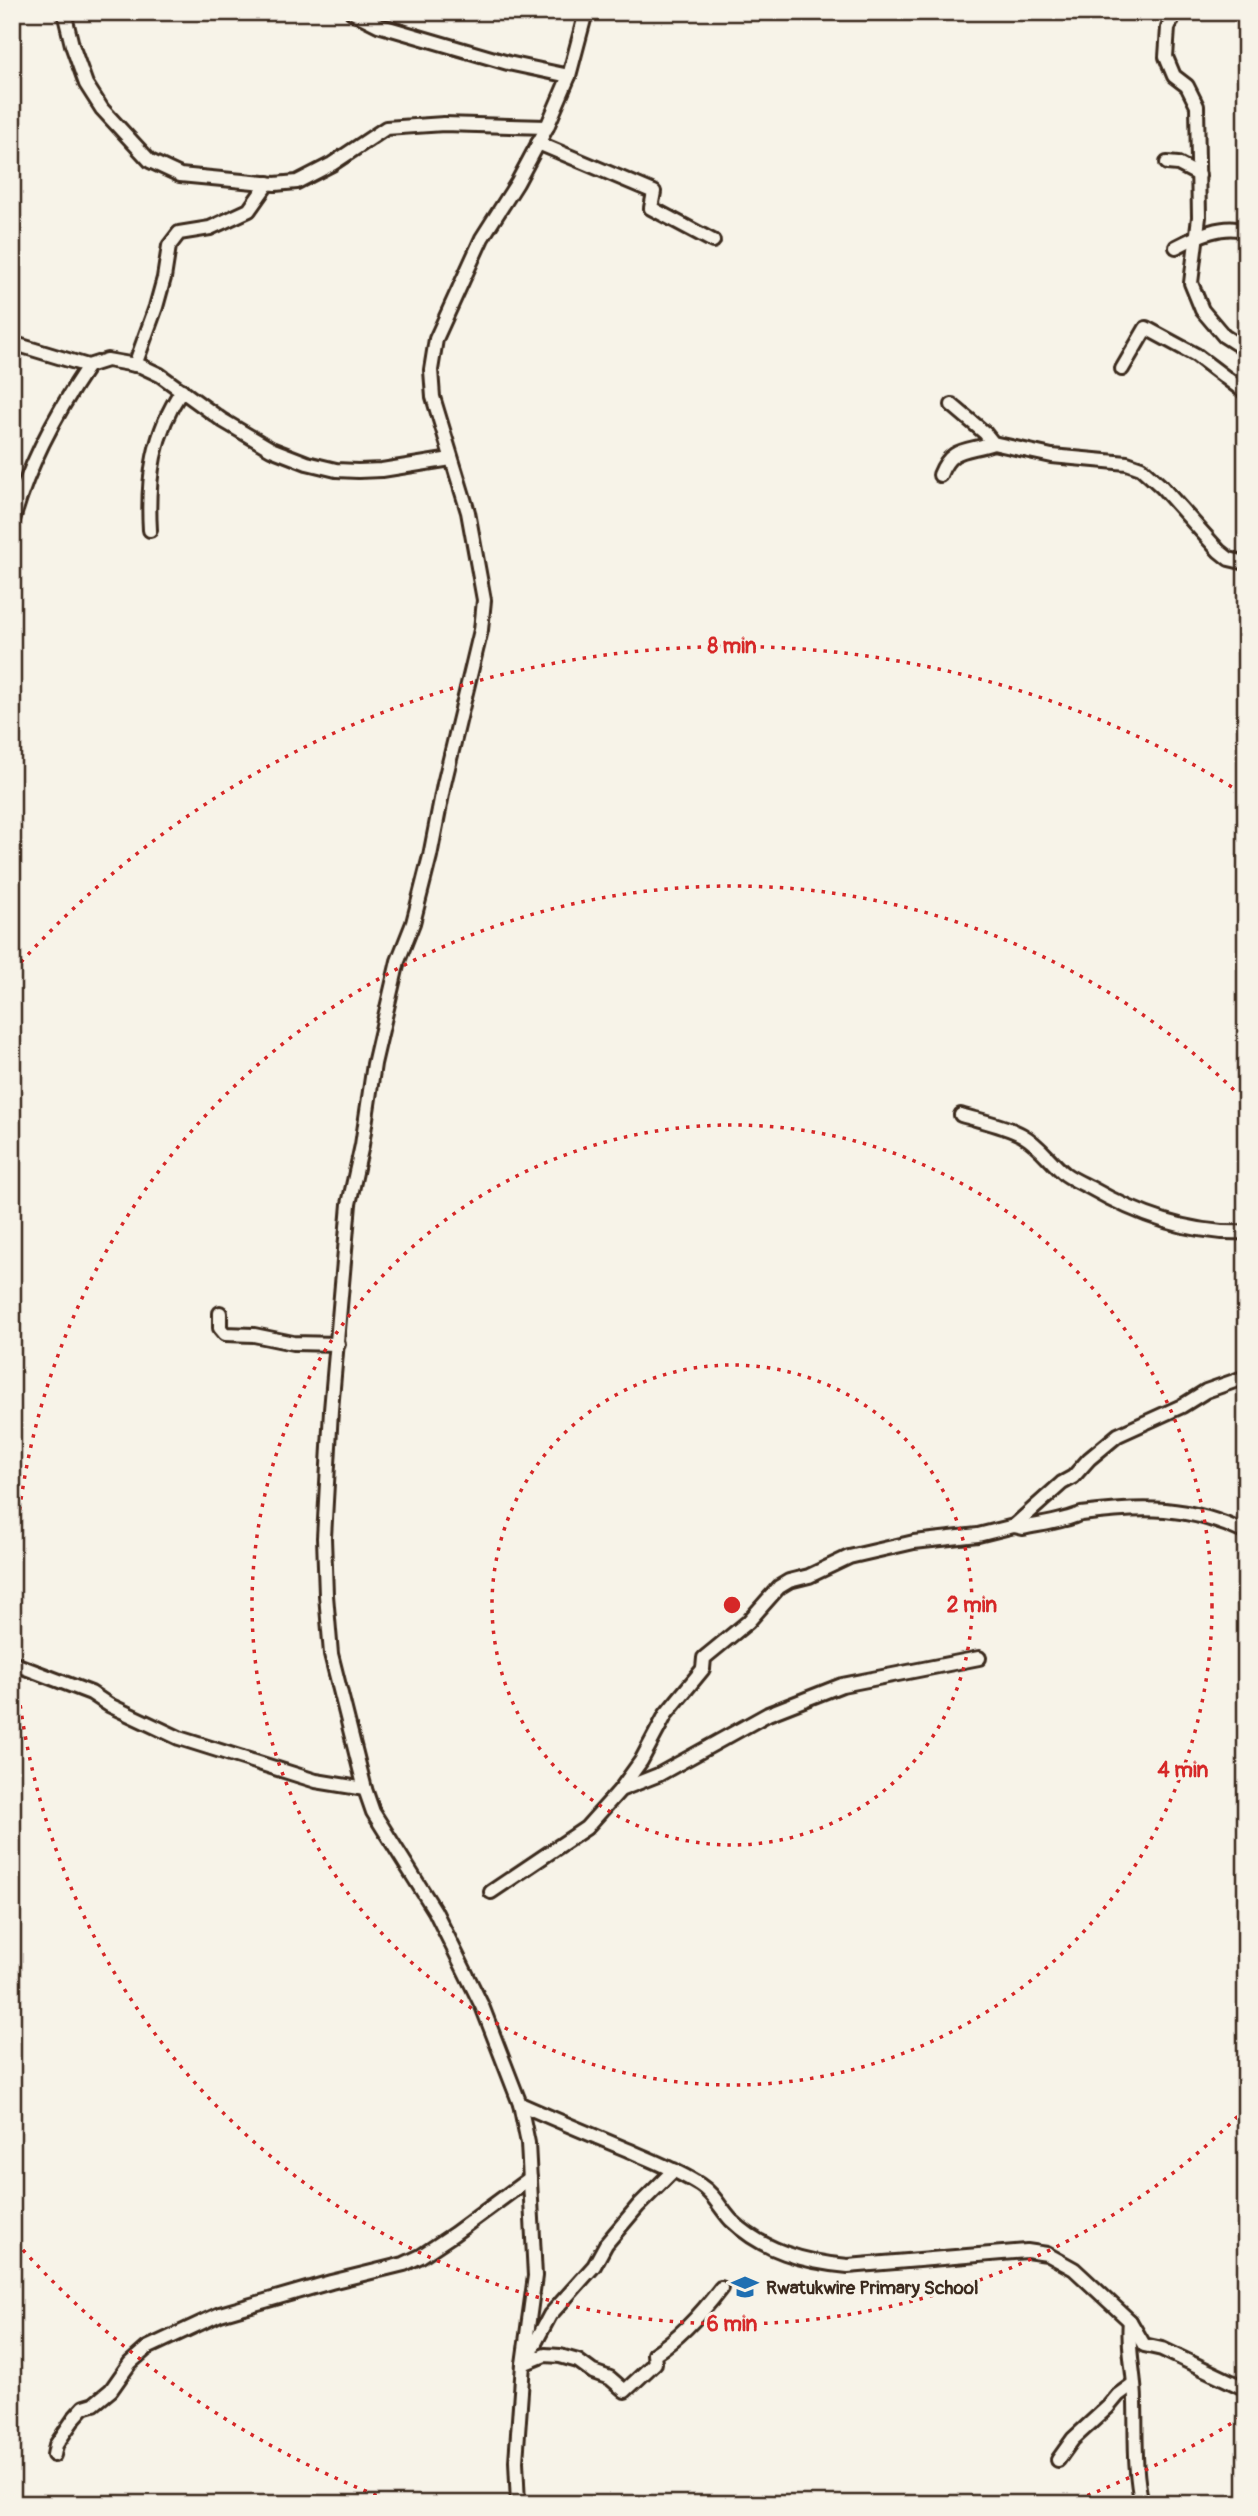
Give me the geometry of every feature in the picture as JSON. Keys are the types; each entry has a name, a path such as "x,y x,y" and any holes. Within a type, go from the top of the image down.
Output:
{"street":[{"path":"64,12 86,83 102,109 150,161 180,175 268,183 297,182 309,178 386,128 444,124 547,127"},
{"path":"352,12 367,21 508,63 569,76"},
{"path":"518,2504 516,2461 523,2364 535,2276 528,2143 520,2104 482,2006 435,1911 373,1812 331,1654 324,1538 331,1410 349,1204 362,1145 374,1064 398,961 412,923 430,856 444,784 481,630 484,600 468,512 433,397 431,370 436,339 482,238 517,183 547,127 569,76 586,12"},
{"path":"1169,12 1172,19 1168,28 1166,57 1174,76 1187,86 1197,106 1199,217 1191,283 1202,310 1224,336 1246,350"},
{"path":"538,143 654,192 652,208 713,241"},
{"path":"1167,163 1178,164 1199,175"},
{"path":"135,365 156,307 169,246 179,233 211,228 249,210 268,183"},
{"path":"1176,247 1213,231 1236,228 1246,231"},
{"path":"1122,369 1146,328 1196,355 1246,393"},
{"path":"12,343 88,366 107,360 135,365 160,375 222,420 271,449 307,463 336,470 358,471 451,459"},
{"path":"12,524 23,484 64,402 88,366"},
{"path":"150,530 149,489 156,442 170,407 182,390"},
{"path":"952,405 993,443"},
{"path":"940,475 943,465 954,453 993,443 1052,456 1128,463 1141,468 1163,487 1219,551 1229,559 1246,563"},
{"path":"961,1115 1018,1133 1044,1151 1066,1175 1142,1213 1176,1225 1219,1232 1246,1232"},
{"path":"220,1313 220,1328 225,1334 254,1335 293,1343 338,1344"},
{"path":"1014,1526 1118,1435 1182,1406 1227,1381 1246,1377"},
{"path":"491,1892 586,1828 641,1762 666,1714 703,1669 704,1658 748,1622 779,1587 789,1581 809,1576 849,1557 914,1542 978,1535 1014,1526 1023,1528 1078,1514 1110,1510 1156,1509 1207,1516 1246,1533"},
{"path":"620,1790 658,1775 768,1714 842,1685 979,1658"},
{"path":"12,1663 91,1693 109,1705 191,1742 316,1782 365,1788"},
{"path":"520,2104 674,2170 716,2198 743,2232 766,2246 792,2256 848,2266 1027,2251 1047,2254 1074,2269 1130,2321 1144,2345 1162,2349 1246,2389"},
{"path":"523,2364 550,2315 594,2266 606,2244 638,2206 674,2170"},
{"path":"54,2455 56,2445 75,2417 84,2407 94,2404 111,2389 130,2363 147,2348 220,2314 404,2264 454,2234 530,2178"},
{"path":"523,2364 545,2355 560,2356 578,2361 593,2372 610,2378 625,2391 655,2363 654,2354 678,2337 721,2288"},
{"path":"1130,2321 1128,2344 1133,2384 1137,2486 1142,2504"},
{"path":"1058,2460 1073,2440 1118,2395 1133,2384"}],"place":[{"name":"Rwatukwire Primary School","path":"745,2287"}]}
